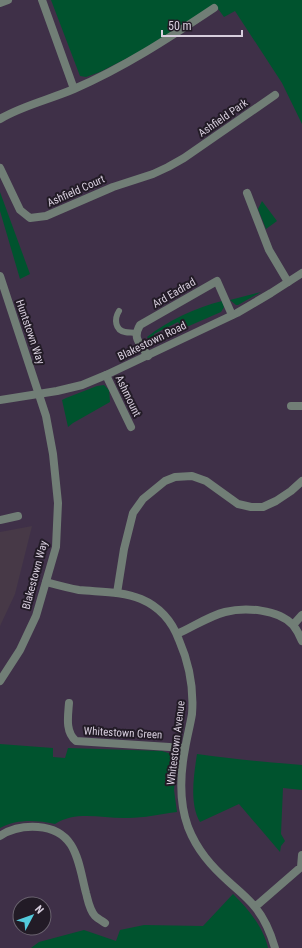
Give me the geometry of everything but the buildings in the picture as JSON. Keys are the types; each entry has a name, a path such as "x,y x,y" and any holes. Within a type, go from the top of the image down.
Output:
{"street":[{"path":"0,3 8,0"},
{"path":"42,0 74,89"},
{"path":"0,119 74,89 144,53 214,8"},
{"name":"Ashfield Park","path":"184,158 275,95"},
{"name":"Ashfield Court","path":"0,168 20,210 30,218 46,216 113,187 153,174 184,158"},
{"path":"247,193 255,200 269,250 288,282"},
{"name":"Blakestown Road","path":"0,400 82,385 106,375 232,315 260,300 302,273"},
{"name":"Huntstown Way","path":"0,276 39,394"},
{"name":"Ard Eadrad","path":"136,333 140,325 217,280 232,315"},
{"path":"136,333 136,337 148,356"},
{"name":"Ashmount","path":"106,375 131,427"},
{"name":"Blakestown Way","path":"0,681 25,639 36,616 56,547 58,504 53,454 46,416 39,394"},
{"path":"291,406 302,406"},
{"path":"117,593 124,549 132,513 143,499 154,489 168,480 184,475 199,478 206,481 238,504 251,507 263,507 276,501 291,491 302,481"},
{"path":"0,520 18,516"},
{"name":"Whitestown Avenue","path":"46,582 78,590 117,593 134,597 154,606 166,616 177,634 186,657 192,691 192,715 181,776 182,800 188,826 199,850 208,863 255,907 267,928 275,948"},
{"path":"177,634 220,614 238,611 269,613 284,618 293,625 302,641"},
{"path":"293,625 302,615"},
{"name":"Whitestown Green","path":"69,703 68,729 76,741 185,748"},
{"path":"0,836 20,827 31,827 56,831 63,835 69,841 77,857 89,906 95,915 105,923"},
{"path":"255,907 301,866 302,855"}],"lane":[{"path":"119,311 116,317 116,325 121,331 136,333"}],"shaded area":[{"path":"32,526 15,594 0,626 0,532"}],"green space":[{"path":"51,0 302,0 302,124 282,83 235,11 224,17 216,6 149,47 100,72 86,77 80,76"},
{"path":"0,192 30,274 20,279 0,211"},
{"path":"262,201 277,221 266,229 258,209"},
{"path":"261,292 238,305 230,300"},
{"path":"222,301 224,307 221,312 182,329 178,322 154,334 159,342 152,344 147,337 164,325 183,315"},
{"path":"104,385 109,390 110,402 68,427 62,400 97,386"},
{"path":"0,744 53,748 53,757 65,758 68,748 162,751 169,753 175,756 177,760 174,790 177,812 134,818 81,816 72,817 55,824 27,821 13,823 0,828"},
{"path":"197,754 302,765 302,790 283,788 281,834 285,841 281,846 280,852 239,804 200,822 194,807 193,798"},
{"path":"233,894 259,925 268,948 31,948 39,942 84,930 116,941 120,930 144,925 203,926"}]}
